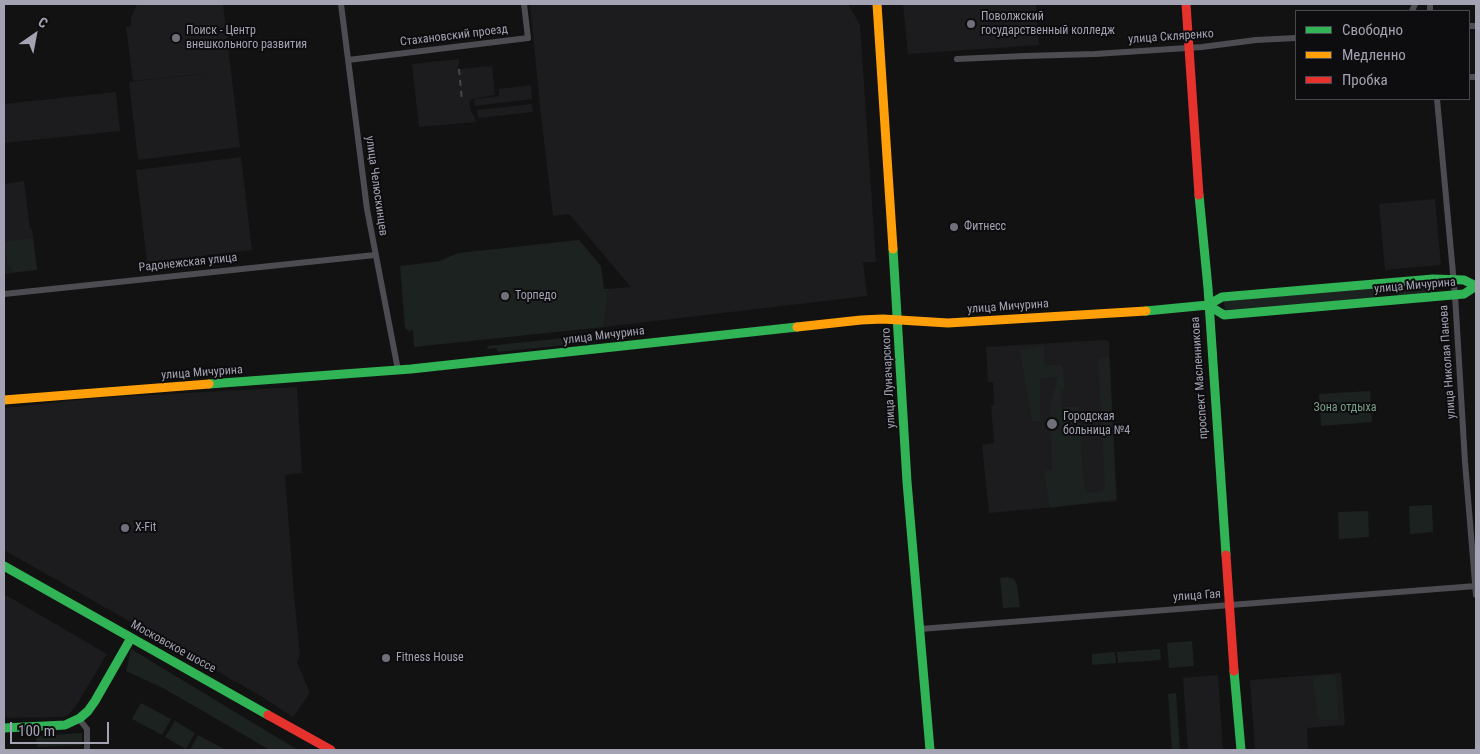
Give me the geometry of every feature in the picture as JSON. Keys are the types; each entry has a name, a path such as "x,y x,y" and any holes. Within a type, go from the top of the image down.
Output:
{"main road":[{"name":"улица Луначарского","path":"877,4 907,482 930,750"},
{"name":"проспект Масленникова","path":"1186,4 1196,164 1240,750"},
{"name":"улица Мичурина","path":"4,400 398,370 861,320 883,319 948,323 1133,312 1208,305 1222,297 1424,280 1464,280 1476,286 1464,294 1224,315 1208,305"},
{"name":"Московское шоссе","path":"4,566 331,750"},
{"path":"4,728 65,725 79,719 88,711 131,638"}],"street":[{"name":"улица Челюскинцев","path":"341,4 365,199 398,370"},
{"name":"Стахановский проезд","path":"348,60 528,38 524,4"},
{"name":"улица Скляренко","path":"957,59 1095,54 1295,38"},
{"name":"улица Николая Панова","path":"1437,100 1455,295 1465,462 1476,595"},
{"name":"Радонежская улица","path":"4,294 375,255"},
{"name":"улица Гая","path":"920,629 1476,586"},
{"path":"79,719 87,729 87,750"}],"shaded area":[{"path":"137,4 223,4 240,147 138,160 129,82 212,73 133,81 126,27 131,26 131,18"},
{"path":"530,4 848,4 860,25 876,262 863,262 867,296 604,327 608,289 631,287 569,214 553,216"},
{"name":"Поволжский государственный колледж","path":"903,4 1036,4 1039,45 908,54"},
{"path":"459,59 457,67 460,69 492,66 495,95 472,99 469,103 476,122 419,127 412,64"},
{"path":"531,85 532,99 475,106 474,99 499,96 499,89"},
{"path":"116,92 120,131 4,143 4,104"},
{"path":"532,104 533,112 478,118 477,110"},
{"path":"241,157 252,250 147,262 136,170"},
{"path":"24,181 37,270 4,274 4,184"},
{"path":"1435,199 1441,265 1385,270 1379,204"},
{"name":"Городская больница №4","path":"1109,341 1117,501 989,513 982,445 994,443 991,405 994,405 993,382 988,382 986,347"},
{"path":"297,387 302,473 285,475 300,656 297,662 310,693 293,717 259,695 4,550 4,408 98,398"},
{"path":"4,594 107,654 76,706 68,715 62,717 4,718"},
{"path":"1341,673 1345,725 1307,728 1308,750 1255,750 1250,680"},
{"path":"1218,675 1223,750 1188,750 1183,678"}],"green space":[{"path":"33,238 37,270 12,272 11,267 8,267 4,242"},
{"name":"Торпедо","path":"579,240 601,266 604,289 608,289 604,327 414,347 413,330 408,331 405,328 400,266 440,261 458,253"},
{"path":"1430,283 1437,288 1432,293 1398,296 1395,294 1394,288 1397,285"},
{"path":"1371,287 1375,289 1377,294 1373,300 1225,311 1224,301"},
{"path":"613,333 614,340 498,352 496,348 488,349 487,346"},
{"path":"1044,346 1045,365 1062,365 1065,389 1061,392 1061,407 1078,407 1084,487 1087,493 1102,491 1105,486 1098,359 1109,356 1116,499 1050,508 1044,471 1052,470 1050,405 1058,377 1040,378 1040,421 1032,421 1020,350"},
{"name":"Зона отдыха","path":"1370,391 1372,422 1321,426 1319,394"},
{"path":"1432,505 1433,532 1410,534 1409,506"},
{"path":"1368,511 1369,537 1339,539 1338,512"},
{"path":"1000,578 1014,579 1017,585 1020,607 1003,608"},
{"path":"1192,641 1194,666 1169,668 1167,643"},
{"path":"131,649 298,750 270,750 163,688 126,671"},
{"path":"1160,649 1161,660 1118,663 1117,652"},
{"path":"1115,652 1116,663 1092,665 1092,654"},
{"path":"1333,675 1336,678 1339,719 1320,720 1313,679 1317,676"},
{"path":"1176,693 1180,750 1172,750 1168,694"},
{"path":"141,703 171,719 162,735 132,719"},
{"path":"175,721 195,733 186,749 165,737"},
{"path":"82,733 82,745 37,747 36,736"},
{"path":"198,735 226,750 190,750"}],"railway":[{"path":"459,69 462,101"}],"traffic: fast":[{"path":"1199,195 1208,288 1226,555"},
{"path":"893,249 907,482 930,750"},
{"path":"1146,311 1208,305 1222,297 1433,279 1464,280 1476,286"},
{"path":"1208,305 1224,315 1464,294 1476,286"},
{"path":"209,384 411,369 797,327"},
{"path":"4,566 268,715"},
{"path":"4,728 65,725 80,718 95,701 131,638"},
{"path":"1234,671 1241,750"}],"traffic: slow":[{"path":"877,4 893,249"},
{"path":"797,327 861,320 883,319 948,323 1146,311"},
{"path":"4,400 209,384"}],"traffic: jam":[{"path":"1186,4 1199,195"},
{"path":"1226,555 1234,671"},
{"path":"268,715 331,750"}],"place":[{"name":"Поволжский государственный колледж","path":"971,24"},
{"name":"Поиск - Центр внешкольного развития","path":"176,38"},
{"name":"Фитнесс","path":"954,227"},
{"name":"Торпедо","path":"505,296"},
{"name":"Городская больница №4","path":"1052,424"},
{"name":"X-Fit","path":"125,528"},
{"name":"Fitness House","path":"386,658"}]}
